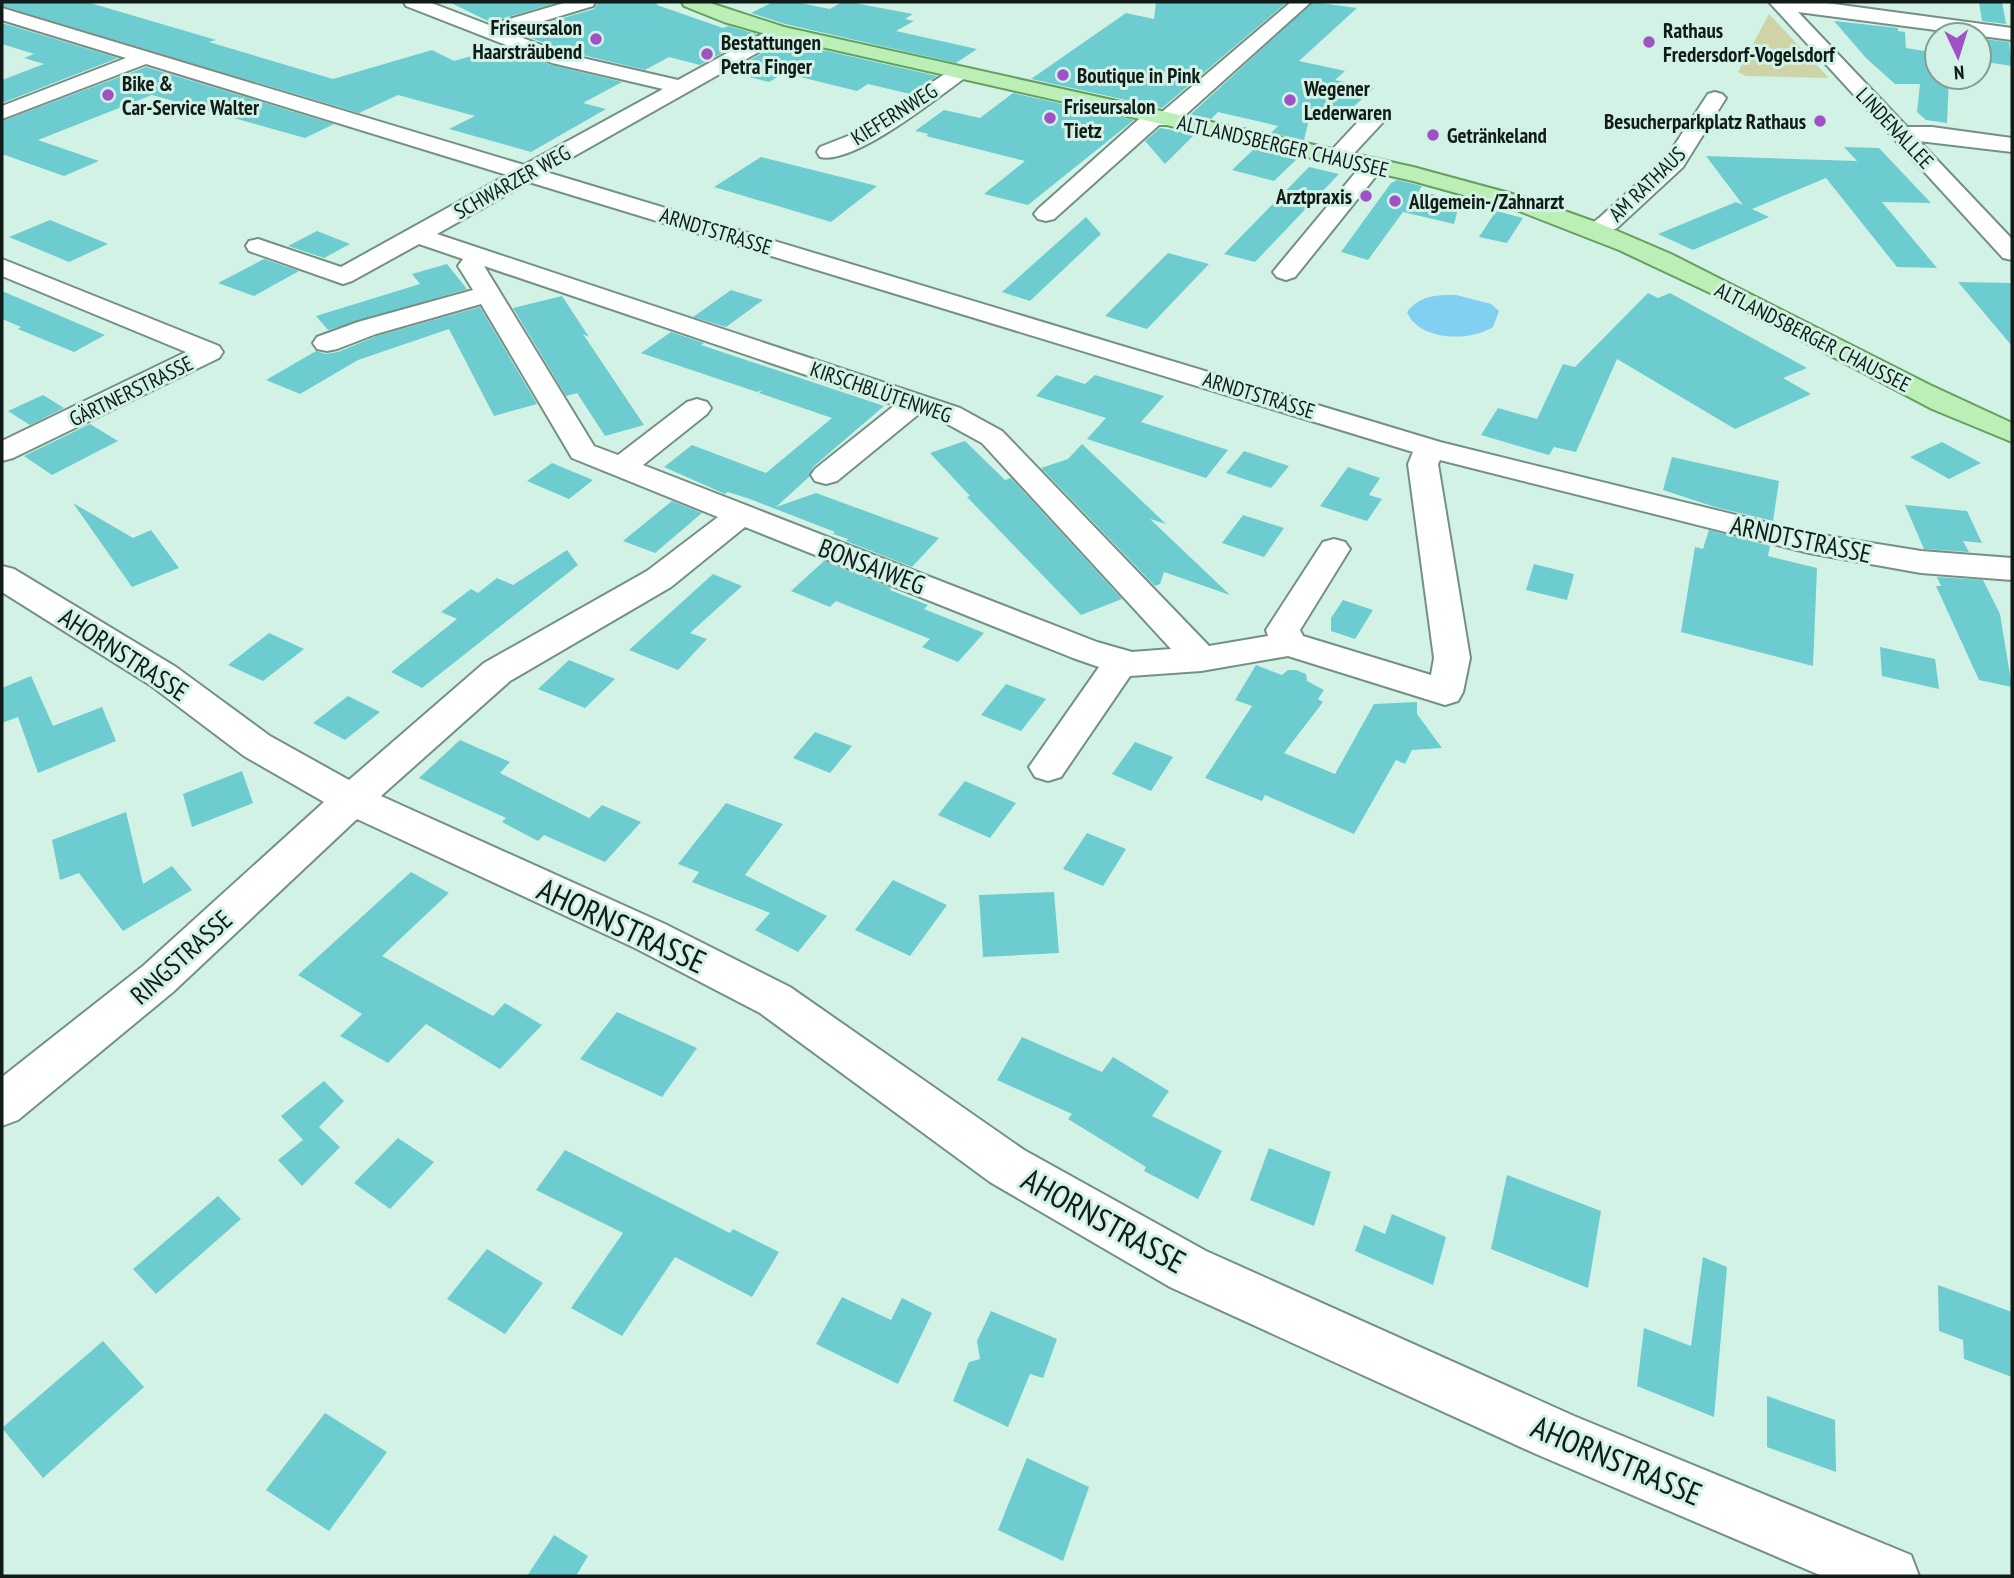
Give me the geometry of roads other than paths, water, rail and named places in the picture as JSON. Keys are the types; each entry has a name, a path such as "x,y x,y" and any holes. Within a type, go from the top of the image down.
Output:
{"main road":[{"name":"ALTLANDSBERGER CHAUSSEE","path":"691,2 731,18 780,32 1491,194 1595,230 1806,332 1963,415 2012,446"},
{"name":"ALTLANDSBERGER CHAUSSEE","path":"1963,415 2012,433"}],"street":[{"path":"413,2 559,59 681,87"},
{"path":"486,32 586,2"},
{"path":"1046,214 1302,2"},
{"path":"1780,4 2012,34"},
{"name":"LINDENALLEE","path":"1780,4 2012,253"},
{"name":"ARNDTSTRASSE","path":"2,15 1430,448 1809,543 1921,562 2012,569"},
{"name":"SCHWARZER WEG","path":"258,246 343,276 780,32"},
{"path":"2,113 144,58"},
{"name":"KIEFERNWEG","path":"828,152 866,137 959,73"},
{"name":"AM RATHAUS","path":"1595,230 1608,223 1675,162 1715,98"},
{"path":"1337,158 1376,116"},
{"path":"1900,134 1947,135 2012,145"},
{"path":"1286,272 1373,166"},
{"path":"417,235 479,256"},
{"name":"BONSAIWEG","path":"479,256 471,266 583,452 1086,650 1132,664 1201,659 1289,644 1445,692 1452,658 1423,464 1430,448"},
{"name":"KIRSCHBLÜTENWEG","path":"479,256 950,414 992,438 1201,659"},
{"name":"GÄRTNERSTRASSE","path":"2,267 209,352 2,452"},
{"path":"327,343 380,324 489,294"},
{"path":"826,475 916,402"},
{"path":"622,467 697,408"},
{"path":"352,800 497,672 659,579 740,514"},
{"path":"1289,644 1283,630 1334,550"},
{"name":"AHORNSTRASSE","path":"2,577 163,676 257,746 352,800 694,957 775,1000 1007,1166 1188,1269 1555,1435 1890,1576"},
{"path":"1048,767 1122,661"},
{"name":"RINGSTRASSE","path":"2,1105 158,979 352,800"}],"water":[{"path":"1456,295 1491,304 1499,311 1493,327 1471,335 1446,336 1422,329 1413,322 1407,312 1423,299"}],"place":[{"name":"Friseursalon Haarsträubend","path":"596,39"},
{"name":"Rathaus Fredersdorf-Vogelsdorf","path":"1649,42"},
{"name":"Bestattungen Petra Finger","path":"707,54"},
{"name":"Boutique in Pink","path":"1063,75"},
{"name":"Bike & Car-Service Walter","path":"108,95"},
{"name":"Wegener Lederwaren","path":"1290,100"},
{"name":"Friseursalon Tietz","path":"1050,118"},
{"name":"Besucherparkplatz Rathaus","path":"1820,121"},
{"name":"Getränkeland","path":"1433,135"},
{"name":"Arztpraxis","path":"1366,196"},
{"name":"Allgemein-/Zahnarzt","path":"1395,201"}]}
